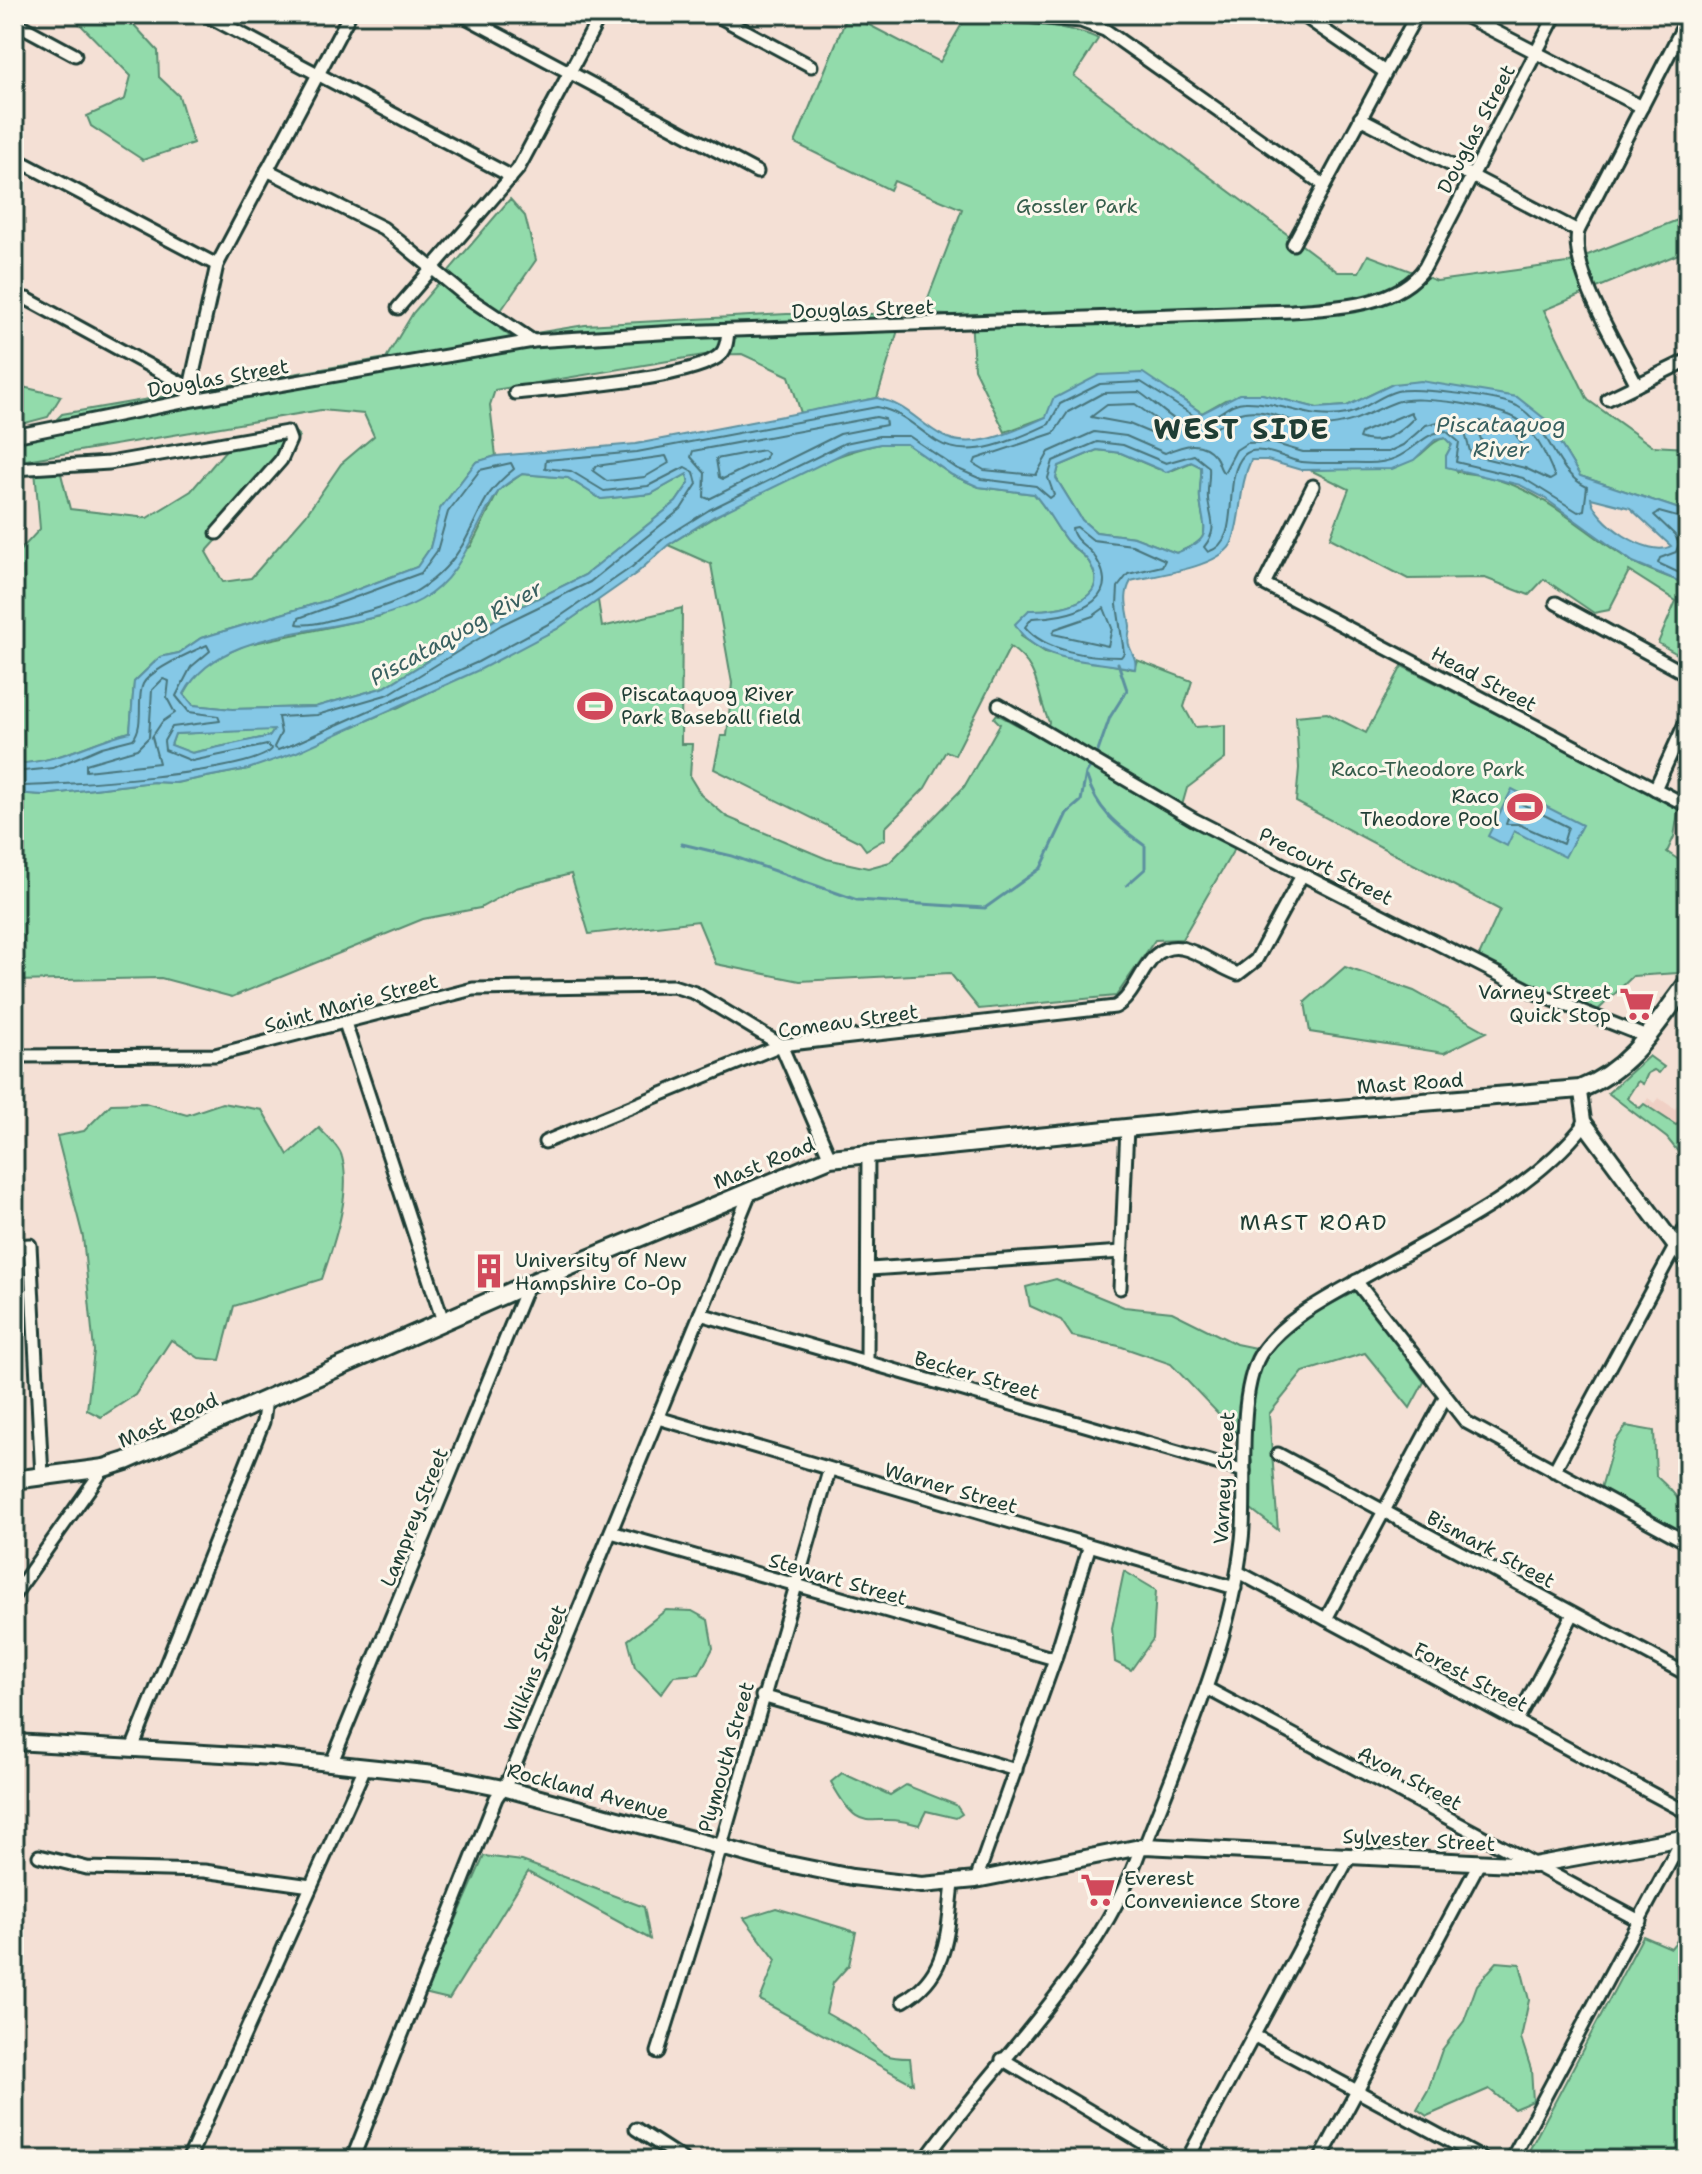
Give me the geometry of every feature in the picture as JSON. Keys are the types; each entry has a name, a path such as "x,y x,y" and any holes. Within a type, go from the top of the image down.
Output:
{"main road":[{"path":"1580,1089 1617,1069 1647,1037 1688,982"},
{"name":"Mast Road","path":"14,1480 104,1468 528,1284 830,1158 868,1151 1127,1127 1580,1089"}],"street":[{"path":"204,14 505,173 510,179"},
{"path":"187,401 217,265 350,14"},
{"path":"460,14 757,172"},
{"path":"398,308 525,159 601,14"},
{"path":"714,14 811,66"},
{"path":"1001,14 1078,17 1105,30 1324,185"},
{"path":"1301,14 1385,72"},
{"path":"1293,244 1417,14"},
{"path":"1461,14 1642,107"},
{"name":"Douglas Street","path":"14,436 187,401 533,341 1292,311 1364,301 1399,290 1418,277 1556,14"},
{"path":"1637,385 1577,256 1578,231 1688,17"},
{"path":"14,22 75,55"},
{"path":"1360,118 1578,231"},
{"path":"14,158 217,265"},
{"path":"267,170 383,228 433,269 533,341"},
{"path":"27,299 190,388"},
{"path":"515,393 685,369 713,361 723,353 728,331"},
{"path":"1608,399 1688,360"},
{"path":"14,469 109,463 287,432 290,440 281,460 217,533"},
{"name":"Head Street","path":"1313,486 1264,584 1688,806"},
{"path":"1556,603 1688,675"},
{"name":"Precourt Street","path":"999,705 1127,781 1302,875 1533,992 1647,1037"},
{"path":"1655,789 1688,717"},
{"name":"Comeau Street","path":"545,1142 781,1045 1103,1009 1124,1003 1154,957 1168,948 1195,953 1238,974 1247,971 1302,875"},
{"name":"Saint Marie Street","path":"14,1056 215,1055 485,987 673,986 695,993 781,1045"},
{"path":"345,1023 443,1321"},
{"path":"781,1045 830,1158"},
{"path":"1580,1089 1585,1124 1681,1245 1688,1263"},
{"name":"Varney Street","path":"925,2160 1002,2059 1051,2005 1078,1967 1121,1898 1143,1846 1206,1688 1235,1588 1244,1522 1245,1418 1258,1358 1302,1313 1530,1179 1585,1124"},
{"path":"1120,1288 1127,1127"},
{"path":"867,1362 870,1269 868,1151"},
{"name":"Wilkins Street","path":"353,2158 415,1996 611,1532 751,1189"},
{"path":"1554,1471 1681,1245 1688,1223"},
{"path":"14,1246 30,1245 42,1477"},
{"path":"870,1269 1122,1252"},
{"path":"1356,1281 1444,1399 1476,1430 1688,1543"},
{"name":"Lamprey Street","path":"332,1762 528,1284"},
{"name":"Becker Street","path":"700,1314 1244,1471"},
{"path":"132,1749 263,1422 266,1399"},
{"path":"1326,1619 1444,1399"},
{"name":"Warner Street","path":"658,1418 1089,1548 1235,1588"},
{"name":"Bismark Street","path":"1278,1454 1688,1675"},
{"path":"14,1595 104,1468"},
{"name":"Plymouth Street","path":"658,2052 829,1471"},
{"name":"Stewart Street","path":"611,1532 1055,1659"},
{"path":"976,1880 1055,1659 1089,1548"},
{"name":"Forest Street","path":"1238,1572 1688,1813"},
{"path":"1516,1722 1573,1614"},
{"name":"Avon Street","path":"1206,1688 1640,1921"},
{"path":"762,1696 1016,1770"},
{"name":"Rockland Avenue","path":"14,1742 332,1762 434,1774 503,1788 719,1848 852,1877 953,1884 1143,1846"},
{"path":"188,2160 365,1767"},
{"path":"1511,2160 1685,1838"},
{"name":"Sylvester Street","path":"1143,1846 1478,1865 1534,1865 1685,1838"},
{"path":"39,1856 87,1868 204,1871 311,1886"},
{"path":"1187,2160 1349,1857"},
{"path":"1320,2160 1478,1865"},
{"path":"903,2001 923,1990 938,1967 953,1884"},
{"path":"1255,2036 1485,2160"},
{"path":"1002,2059 1172,2160"},
{"path":"636,2129 684,2160"},
{"path":"353,2158 366,2160"}],"shaded area":[{"path":"1688,1091 1688,1127 1680,1123 1676,1126 1644,1104 1648,1098 1655,1103 1659,1098 1675,1109"}],"green space":[{"path":"70,14 124,14 158,51 159,77 179,96 193,143 143,160 91,126 87,116 125,99 131,76"},
{"name":"Gossler Park","path":"848,14 940,62 966,17 1073,30 1098,39 1074,76 1338,272 1359,272 1368,255 1437,281 1567,263 1688,216 1688,250 1544,310 1588,400 1652,446 1688,448 1688,512 1580,476 1545,419 1393,384 1347,406 1317,408 1262,394 1225,400 1202,413 1173,393 1046,417 1005,432 974,369 971,316 922,314 962,209 894,181 890,190 795,143"},
{"path":"510,199 525,216 536,260 502,309 500,329 511,337 585,325 787,314 903,314 877,398 801,413 789,376 742,354 704,355 495,390 490,405 496,456 476,462 440,509 430,548 417,567 335,598 201,638 179,653 160,657 134,682 130,732 44,760 14,763 14,557 40,529 35,470 59,466 70,509 147,518 191,491 236,438 290,427 299,436 269,483 206,552 223,582 251,578 306,515 341,464 374,436 364,414 321,410 14,462 14,439 40,436 62,414 386,358 413,313"},
{"path":"14,385 61,396 48,417 14,426"},
{"path":"1445,438 1452,445 1446,456 1458,472 1509,483 1530,493 1631,561 1688,585 1688,660 1658,643 1676,601 1629,571 1609,610 1594,613 1544,579 1529,595 1485,578 1408,579 1330,538 1349,489 1310,470 1397,464 1414,459"},
{"path":"880,444 907,444 952,475 979,487 1034,494 1066,540 1089,562 1095,576 1089,595 1067,606 1029,610 1021,636 1045,652 1134,669 1137,660 1192,681 1184,707 1195,727 1225,725 1225,759 1187,788 1179,816 1236,846 1182,939 1155,940 1116,996 979,1009 950,973 800,981 716,964 698,921 589,934 571,874 516,888 480,908 423,919 232,997 161,978 14,981 14,793 43,795 153,782 176,783 248,769 399,707 557,629 598,600 602,627 682,608 681,744 692,744 690,777 701,795 727,817 827,859 868,868 890,862 964,787 1000,724 994,718 997,714 1043,739 1049,722 1028,664 1010,647 955,755 946,751 925,788 885,828 885,839 866,850 860,842 714,769 721,736 727,736 732,683 711,564 668,545 799,472"},
{"path":"1097,450 1121,453 1158,469 1173,470 1192,462 1201,467 1202,538 1176,553 1134,537 1096,532 1082,520 1056,478 1059,466"},
{"path":"522,474 568,478 601,499 651,494 687,474 689,483 676,502 585,575 498,618 385,687 315,707 232,709 193,705 184,694 197,671 212,660 245,645 381,616 471,546 499,490"},
{"name":"Raco-Theodore Park","path":"1402,666 1679,806 1674,837 1667,852 1688,866 1688,959 1678,973 1633,976 1597,1011 1552,993 1479,956 1500,910 1296,802 1299,768 1296,716 1327,713 1366,733"},
{"path":"274,729 271,736 191,753 171,745 175,734"},
{"path":"1345,967 1414,991 1487,1032 1444,1053 1310,1032 1305,1002"},
{"path":"1649,1056 1664,1067 1659,1073 1654,1070 1648,1073 1643,1084 1638,1081 1627,1098 1640,1108 1644,1104 1676,1125 1679,1123 1688,1127 1683,1140 1688,1164 1667,1138 1608,1093"},
{"path":"145,1103 187,1115 222,1103 262,1110 288,1155 319,1128 341,1153 345,1171 343,1202 322,1279 234,1306 220,1360 199,1358 171,1340 135,1395 101,1417 87,1410 94,1351 83,1237 57,1136 84,1131 111,1104"},
{"path":"1056,1279 1124,1307 1172,1312 1236,1344 1270,1351 1312,1314 1356,1291 1424,1382 1410,1408 1365,1353 1303,1372 1269,1414 1278,1530 1251,1509 1252,1461 1237,1433 1171,1364 1119,1346 1072,1336 1061,1320 1030,1306 1026,1287"},
{"path":"1626,1426 1654,1431 1656,1476 1680,1501 1688,1534 1601,1488 1614,1443"},
{"path":"1124,1571 1156,1590 1153,1639 1131,1670 1115,1662 1112,1628"},
{"path":"666,1610 692,1611 708,1620 713,1648 699,1674 674,1676 661,1694 635,1667 628,1640"},
{"path":"842,1773 890,1795 906,1785 956,1805 962,1814 956,1818 926,1811 919,1825 859,1818 851,1812 831,1782"},
{"path":"484,1856 522,1861 644,1907 650,1939 528,1872 449,1999 424,1993"},
{"path":"776,1908 856,1932 849,1965 833,1983 826,2013 856,2030 885,2055 910,2058 913,2084 760,2000 776,1960 744,1918"},
{"path":"1688,1927 1688,2160 1524,2160 1643,1936 1671,1948"},
{"path":"1497,1962 1520,1964 1529,2000 1521,2038 1531,2069 1533,2101 1514,2109 1489,2089 1427,2116 1417,2109 1428,2090 1442,2050 1464,2021 1477,1985"}],"water":[{"name":"Piscataquog River","path":"1143,373 1202,413 1239,394 1262,394 1317,408 1347,406 1393,384 1421,381 1517,397 1545,419 1580,476 1688,512 1688,585 1633,562 1543,497 1520,485 1446,467 1446,456 1452,445 1445,438 1435,440 1414,460 1392,469 1301,470 1267,460 1251,460 1244,480 1236,530 1227,549 1204,563 1131,581 1126,603 1130,626 1128,643 1135,659 1135,669 1069,658 1038,647 1025,638 1015,624 1029,610 1067,606 1089,595 1094,587 1095,576 1089,562 1066,540 1034,494 979,487 952,475 907,444 880,444 848,451 713,517 668,545 637,573 557,629 481,669 297,752 248,769 175,783 153,782 43,795 14,793 14,763 44,760 130,732 134,682 160,657 179,653 201,638 335,598 417,567 430,548 440,509 476,462 496,456 636,444 877,398 905,409 943,436 968,442 1009,433 1046,417 1053,399 1099,375","holes":["1097,450 1121,453 1166,472 1191,462 1201,467 1202,538 1176,553 1134,537 1096,532 1082,520 1056,478 1059,466","522,474 568,478 601,499 651,494 687,474 689,483 676,502 585,575 498,618 385,687 315,707 232,709 193,705 184,694 203,670 228,653 258,642 360,621 421,600 448,578 489,506 506,485","1591,498 1630,508 1671,546 1661,549 1637,543 1612,527 1594,507","274,730 270,736 192,753 171,745 175,734"]},
{"name":"Raco Theodore Pool","path":"1512,789 1582,825 1565,857 1514,831 1507,846 1488,836"}],"waterway":[{"path":"1096,757 1110,717 1127,690 1118,663"},
{"path":"682,844 732,856 857,900 985,908 1041,868 1067,813 1081,801 1086,773 1092,764"},
{"path":"1087,777 1103,808 1117,824 1145,846 1145,869 1127,885"}],"place":[{"name":"Piscataquog River Park Baseball field","path":"595,706"},
{"name":"Raco Theodore Pool","path":"1525,807"},
{"name":"Varney Street Quick Stop","path":"1637,1004"},
{"name":"University of New Hampshire Co-Op","path":"489,1271"},
{"name":"Everest Convenience Store","path":"1098,1890"}],"district":[{"name":"WEST SIDE","path":"1242,429"},
{"name":"MAST ROAD","path":"1314,1222"}]}
